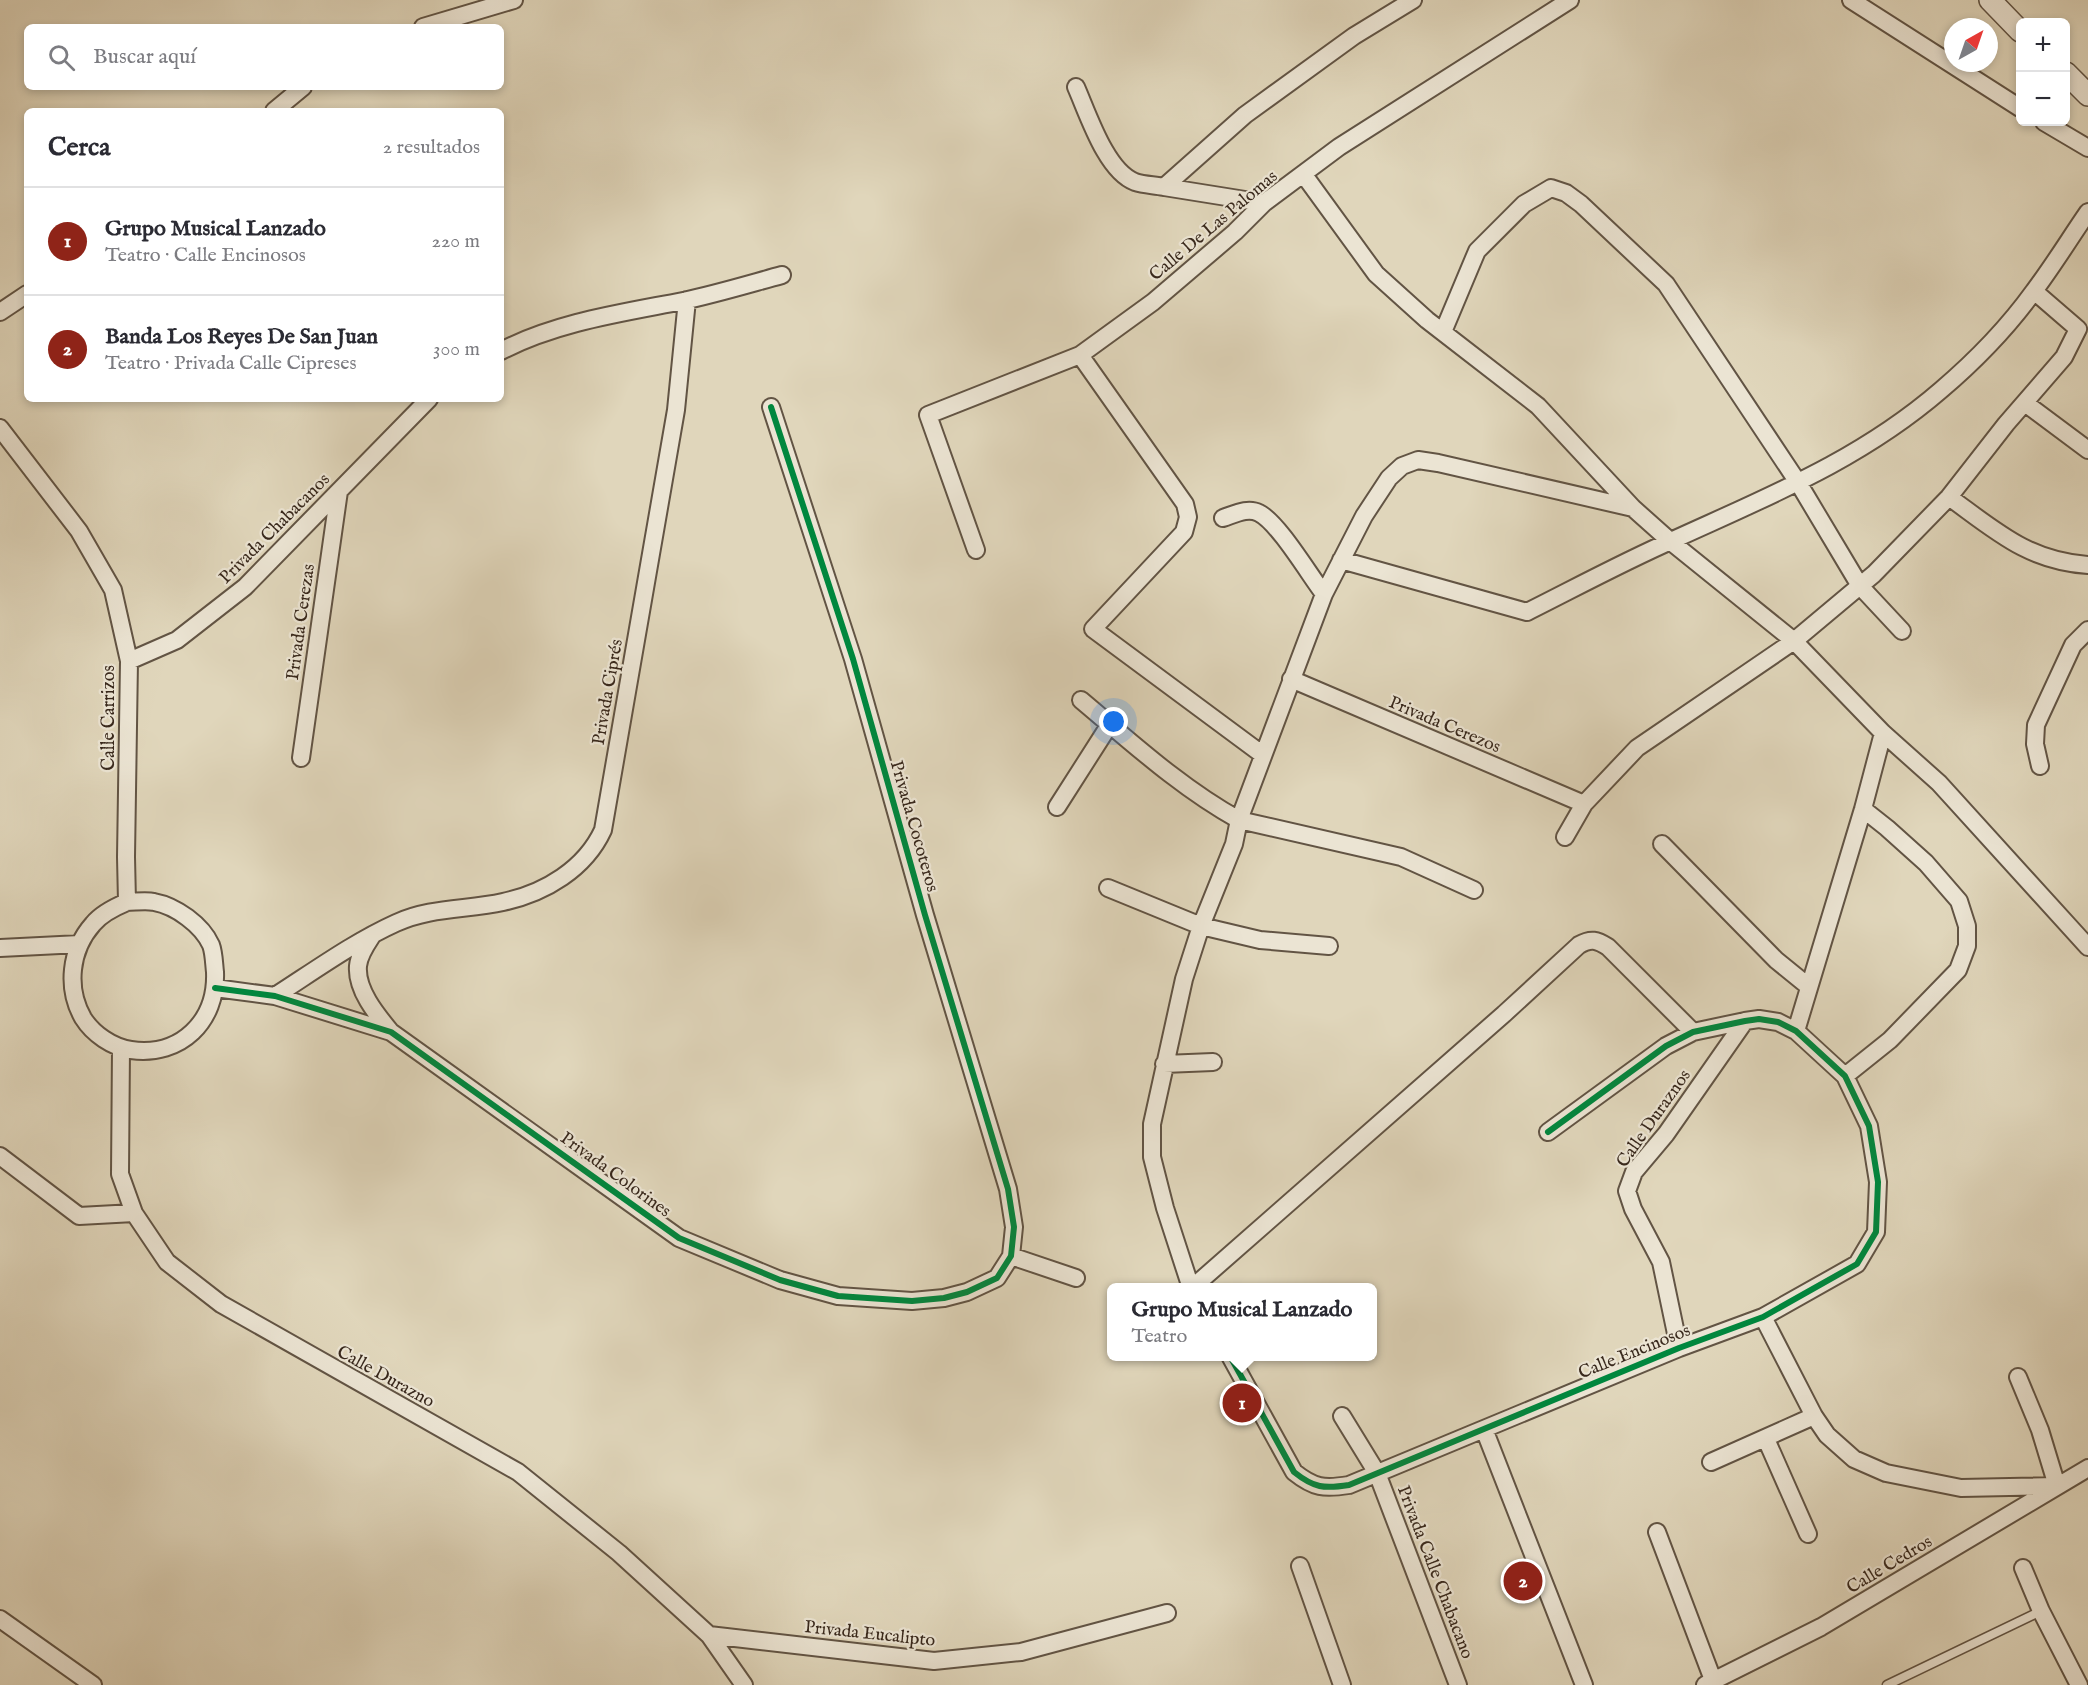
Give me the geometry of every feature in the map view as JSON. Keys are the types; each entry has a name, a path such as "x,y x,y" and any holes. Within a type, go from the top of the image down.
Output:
{"street":[{"path":"433,24 514,0"},
{"path":"1164,187 1245,115 1354,36 1413,0"},
{"name":"Calle De Las Palomas","path":"976,550 928,415 1080,355 1153,302 1235,232 1264,203 1339,147 1570,0"},
{"path":"1851,0 2016,105"},
{"path":"1990,0 2016,27"},
{"path":"2070,77 2088,94"},
{"path":"1076,87 1105,152 1117,168 1134,181 1264,203"},
{"path":"277,108 299,90"},
{"path":"2051,126 2088,148"},
{"path":"1304,175 1376,274 1443,332 1538,406 1633,508 1670,541 1794,641 1883,733 1939,783 2088,947"},
{"path":"1443,332 1477,252 1524,204 1551,188 1566,193 1581,204 1666,284 1799,484 1860,586 1902,631"},
{"path":"1341,560 1527,612 1670,541 1799,484 1872,442 1942,389 1990,343 2034,291 2088,212"},
{"path":"504,350 552,331 597,318 687,300 782,275"},
{"path":"1565,837 1584,804 1637,748 1794,641 1860,586 1949,497 2083,334 2034,291"},
{"path":"0,312 24,296"},
{"name":"Privada Ciprés","path":"275,996 372,935 398,922 429,912 504,902 530,894 565,877 590,853 597,842 603,830 676,410 687,300"},
{"path":"1080,355 1185,504 1188,518 1184,532 1093,629 1263,755"},
{"name":"Privada Chabacanos","path":"129,661 177,640 245,587 426,402"},
{"path":"2025,403 2088,450"},
{"name":"Privada Cocoteros","path":"771,407 853,659 925,915 1008,1189 1014,1227 1011,1256"},
{"name":"Calle Carrizos","path":"0,428 79,531 112,590 129,661 127,902"},
{"path":"1191,1283 1152,1157 1152,1124 1164,1064 1184,979 1201,926 1234,844 1239,820 1324,594 1364,516 1389,478 1402,466 1418,460 1633,508"},
{"name":"Privada Cerezas","path":"302,758 339,491"},
{"path":"1949,497 2012,543 2044,558 2088,565"},
{"path":"1223,518 1246,510 1260,513 1275,526 1324,594"},
{"path":"2040,766 2035,744 2036,725 2073,645 2088,630"},
{"name":"Privada Cerezos","path":"1291,680 1584,804"},
{"path":"1081,699 1170,773 1217,808 1239,820 1401,857 1474,890"},
{"path":"1057,807 1110,724"},
{"path":"1548,1132 1666,1046 1693,1032 1759,1019 1778,1022 1796,1031 1863,809 1883,733"},
{"path":"1845,1076 1890,1040 1958,970 1967,946 1967,926 1959,901 1926,863 1863,809"},
{"path":"1662,844 1776,960 1808,986"},
{"path":"1108,888 1201,926 1260,940 1329,946"},
{"path":"127,902 153,902 176,910 196,926 211,945 215,988 210,1009 198,1026 182,1040 163,1049 142,1051 121,1048 100,1037 84,1019 74,998 71,974 80,944 93,923 111,909 127,902"},
{"path":"372,935 363,950 358,967 364,992 372,1010 391,1032"},
{"path":"1197,1283 1504,1014 1579,945 1592,939 1608,946 1693,1032"},
{"path":"0,948 80,944"},
{"name":"Privada Colorines","path":"215,988 275,996 391,1032 679,1238 780,1280 838,1296 912,1301 944,1298 967,1292 997,1278 1011,1256"},
{"name":"Calle Duraznos","path":"1679,1348 1661,1262 1633,1209 1627,1191 1634,1172 1666,1134 1746,1021"},
{"name":"Calle Encinosos","path":"1233,1361 1294,1472 1308,1483 1328,1488 1348,1485 1679,1348 1763,1317 1857,1264 1876,1232 1878,1182 1869,1126 1845,1076 1796,1031"},
{"name":"Calle Durazno","path":"121,1048 120,1174 134,1213 167,1262 221,1304 518,1472 619,1552 709,1635 744,1685"},
{"path":"1164,1064 1213,1062"},
{"path":"0,1156 79,1216 134,1213"},
{"path":"1011,1256 1076,1278"},
{"path":"1763,1317 1814,1416 1827,1435 1854,1459 1886,1473 1961,1488 2057,1486 2040,1430 2019,1377"},
{"name":"Privada Calle Chabacano","path":"1342,1416 1377,1473 1458,1685"},
{"path":"1711,1462 1814,1416"},
{"path":"1484,1429 1584,1685"},
{"path":"1766,1439 1808,1534"},
{"name":"Calle Cedros","path":"1709,1683 1821,1627 2088,1468"},
{"path":"1657,1532 1709,1683"},
{"path":"1300,1566 1342,1685"},
{"path":"2023,1568 2041,1611 2079,1685"},
{"name":"Privada Eucalipto","path":"709,1635 934,1661 1021,1652 1167,1613"},
{"path":"0,1619 93,1685"}],"lane":[{"path":"1887,1685 2041,1611"}],"cycle path":[{"path":"215,988 275,996 391,1032 679,1238 780,1280 838,1296 912,1301 944,1298 967,1292 997,1278 1011,1256 1014,1227 1008,1189 925,915 853,659 771,407"},
{"path":"1233,1361 1294,1472 1320,1486 1349,1485 1679,1348 1763,1317 1857,1264 1876,1232 1878,1182 1869,1126 1845,1076 1796,1031 1778,1022 1759,1019 1693,1032 1666,1046 1548,1132"}],"place":[{"name":"Grupo Musical Lanzado","path":"1242,1403"},
{"name":"Banda Los Reyes De San Juan","path":"1523,1581"}]}
